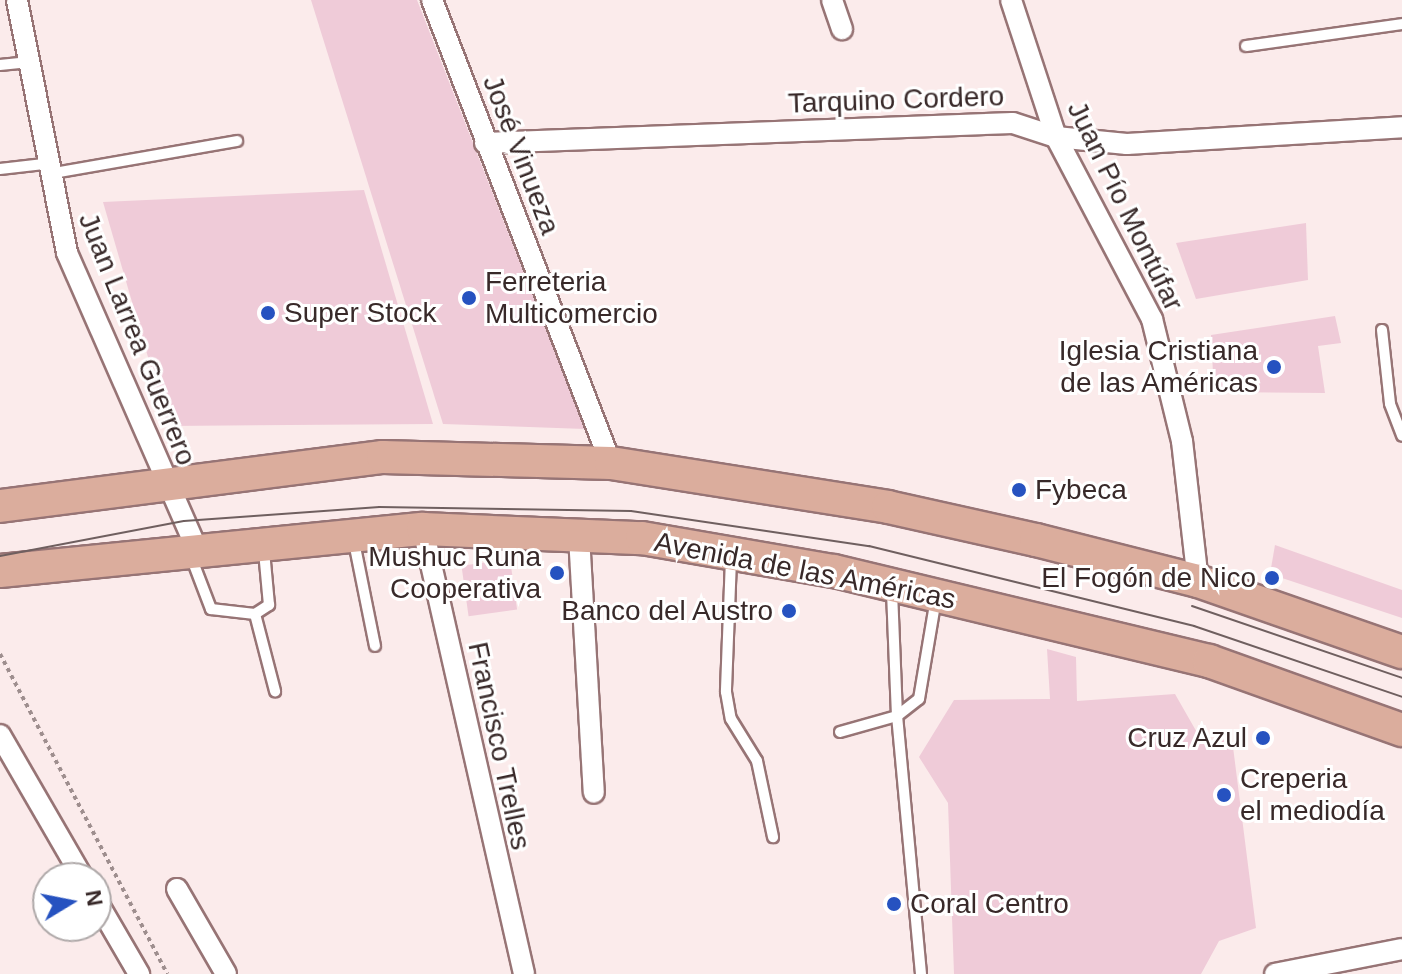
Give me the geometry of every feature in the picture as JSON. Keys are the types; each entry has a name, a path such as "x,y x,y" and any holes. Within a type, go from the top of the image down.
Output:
{"main road":[{"path":"0,506 165,481 383,457 611,463 888,507 1198,581 1402,652"},
{"name":"Avenida de las Américas","path":"0,571 423,529 579,536 732,553 937,595 1209,661 1402,730"}],"street":[{"name":"Juan Larrea Guerrero","path":"17,0 45,169 77,281 194,552"},
{"name":"José Vinueza","path":"432,0 611,463"},
{"path":"832,0 842,29"},
{"name":"Juan Pío Montúfar","path":"1011,0 1056,137 1152,319 1182,441 1198,581"},
{"name":"Tarquino Cordero","path":"485,143 1013,123 1056,137 1127,144 1402,127"},
{"name":"Francisco Trelles","path":"423,529 524,974"},
{"path":"579,536 594,793"},
{"path":"0,735 74,862"},
{"path":"177,889 226,974"},
{"path":"112,928 139,974"},
{"path":"1275,974 1402,949"}],"lane":[{"path":"1246,46 1402,24"},
{"path":"0,65 27,62"},
{"path":"0,169 45,169 237,141"},
{"path":"1382,330 1390,404 1402,436"},
{"path":"353,536 375,646"},
{"path":"194,552 211,609 255,614 269,605 263,545"},
{"path":"732,553 726,692 731,719 757,761 773,837"},
{"path":"892,587 897,716 921,974"},
{"path":"840,732 897,716 919,699 937,595"},
{"path":"255,614 275,691"}],"path":[{"path":"0,654 167,974"}],"building":[{"name":"Ferreteria Multicomercio","path":"311,0 417,0 585,429 443,424"},
{"name":"Super Stock","path":"364,190 433,424 168,426 103,202"},
{"path":"1306,223 1308,280 1196,299 1176,243"},
{"name":"Iglesia Cristiana de las Américas","path":"1335,316 1341,343 1318,346 1325,393 1214,392 1211,335"},
{"path":"1275,545 1402,590 1402,618 1270,574"},
{"path":"510,559 517,610 469,616 461,566"},
{"path":"1047,649 1076,657 1077,701 1175,694 1203,743 1232,739 1256,928 1219,941 1201,974 954,974 948,803 919,757 954,700 1050,699"}],"tram line":[{"path":"0,556 184,521 379,507 631,511 869,546 1194,626 1402,697"},
{"path":"1192,606 1402,678"}],"place":[{"name":"Ferreteria Multicomercio","path":"469,298"},
{"name":"Super Stock","path":"268,313"},
{"name":"Iglesia Cristiana de las Américas","path":"1274,367"},
{"name":"Fybeca","path":"1019,490"},
{"name":"Mushuc Runa Cooperativa","path":"557,573"},
{"name":"El Fogón de Nico","path":"1272,578"},
{"name":"Banco del Austro","path":"789,611"},
{"name":"Cruz Azul","path":"1263,738"},
{"name":"Creperia el mediodía","path":"1224,795"},
{"name":"Coral Centro","path":"894,904"}]}
